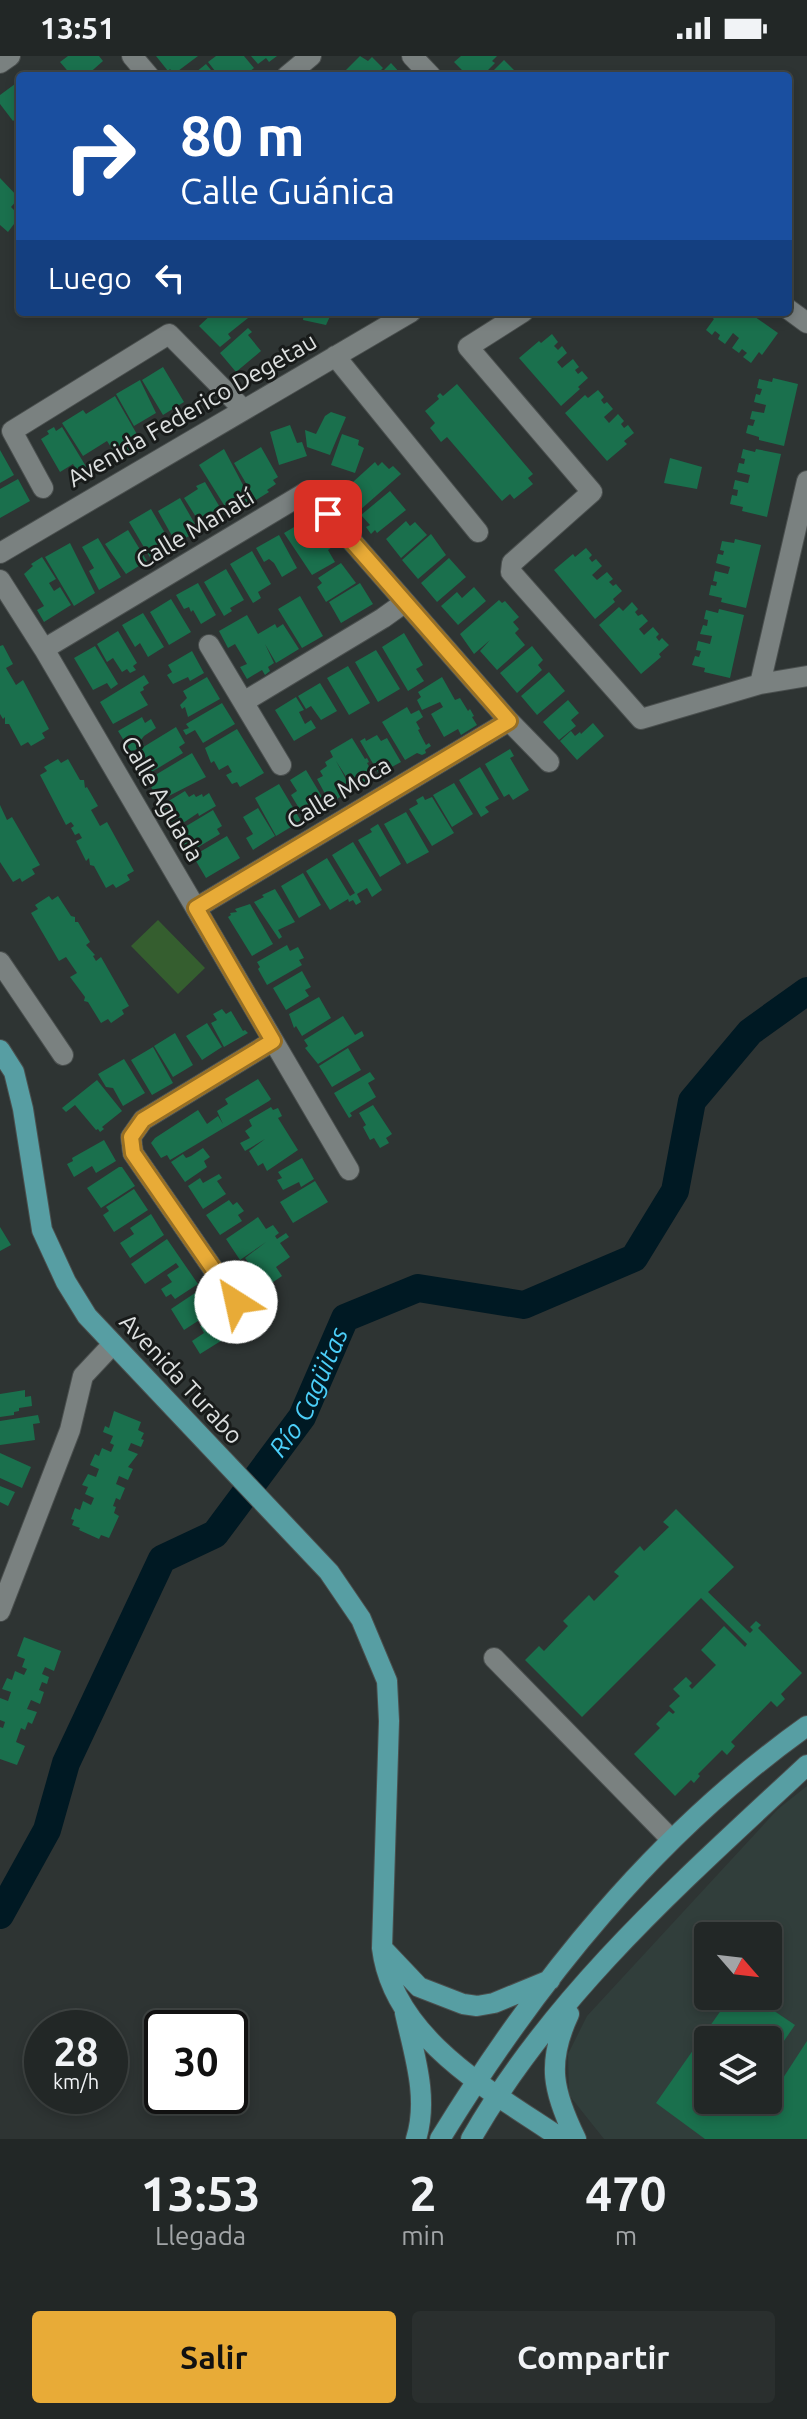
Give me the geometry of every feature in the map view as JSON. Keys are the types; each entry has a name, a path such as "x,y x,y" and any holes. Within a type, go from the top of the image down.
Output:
{"main road":[{"name":"Avenida Turabo","path":"0,1050 14,1072 23,1109 42,1230 66,1282 87,1316 329,1572 361,1619 387,1681 389,1721 382,1948 385,1972 405,2013 432,2042 476,2080 562,2139"},
{"path":"440,2139 476,2080 588,1931 671,1839 769,1753 807,1726"},
{"path":"471,2139 497,2094 580,1987 695,1870 807,1765"},
{"path":"382,1948 419,1987 463,2004 477,2006 494,2003 550,1980"},
{"path":"576,2139 554,2083 561,2031 580,1987"},
{"path":"405,2013 421,2086 422,2121 416,2139"}],"street":[{"path":"0,63 10,56"},
{"path":"132,56 146,72"},
{"path":"292,72 311,56"},
{"path":"412,56 427,72"},
{"name":"Avenida Federico Degetau","path":"0,553 404,316"},
{"path":"517,316 468,347 592,492 512,563 511,572 641,719 760,684 807,676"},
{"path":"43,488 12,431 169,334 243,409"},
{"path":"335,356 478,532"},
{"path":"760,684 807,481"},
{"name":"Calle Manatí","path":"44,649 308,491 404,603 549,762"},
{"name":"Calle Aguada","path":"0,580 44,649 349,1170"},
{"path":"245,701 404,603"},
{"path":"209,645 281,765"},
{"name":"Calle Moca","path":"196,908 509,721"},
{"path":"0,962 63,1055"},
{"path":"236,1302 133,1153 131,1137 143,1120 273,1041"},
{"path":"0,1611 70,1430 83,1376 113,1344"},
{"path":"494,1658 671,1839"}],"shaded area":[{"path":"807,1786 807,2139 604,2139 569,2095 568,2054 587,2016 778,1809"}],"green space":[{"path":"158,920 205,968 178,994 131,946"}],"building":[{"path":"68,56 99,56 103,61 91,72 69,72 60,62"},
{"path":"156,56 198,56 177,72 168,71"},
{"path":"216,56 244,56 254,68 249,72 216,72 208,62"},
{"path":"251,56 277,56 269,62 266,58 258,64"},
{"path":"360,56 368,61 372,57 383,68 379,72 344,72"},
{"path":"461,56 497,56 486,72 464,72 454,62"},
{"path":"504,60 516,72 492,72"},
{"path":"391,63 399,72 382,72"},
{"path":"206,64 213,72 196,72"},
{"path":"16,85 16,119 13,121 0,104 0,95"},
{"path":"0,178 16,195 16,201 11,207 16,212 16,221 8,232 0,225"},
{"path":"210,316 248,318 228,334 231,338 220,347 199,326"},
{"path":"304,316 330,316 326,325 303,320"},
{"path":"710,316 754,316 778,333 762,355 759,352 751,363 743,357 747,353 742,349 739,353 732,348 739,338 733,333 725,344 718,339 720,335 715,331 712,335 706,330 714,319"},
{"path":"248,328 252,332 248,335 261,351 236,372 220,353"},
{"path":"552,334 558,342 554,346 558,350 562,346 567,353 557,362 562,368 573,359 579,367 575,370 578,374 582,371 588,378 561,406 519,358"},
{"path":"163,367 184,402 163,415 142,380"},
{"path":"773,378 798,384 784,446 759,440 759,437 746,433 748,425 753,426 755,420 750,419 752,411 764,413 766,405 754,402 756,394 760,395 762,389 757,388 759,379 772,382"},
{"path":"140,380 156,413 134,426 116,394"},
{"path":"457,384 533,474 528,478 533,484 514,499 510,494 502,501 447,437 441,442 430,428 435,423 425,411 439,399 437,396 440,393 443,396"},
{"path":"598,390 604,397 601,400 604,404 607,402 613,409 604,417 609,423 618,414 624,421 621,424 624,428 628,425 634,433 624,441 627,444 607,461 565,413 585,395 588,398"},
{"path":"115,396 142,443 118,458 107,441 83,456 62,423 83,410 86,414"},
{"path":"331,412 346,417 330,455 307,447 305,430 316,434 325,416"},
{"path":"290,425 297,443 302,442 307,456 279,465 270,432"},
{"path":"54,427 56,431 62,427 90,473 81,478 73,464 60,472 41,439"},
{"path":"342,434 359,440 358,445 364,448 355,473 331,465"},
{"path":"261,447 278,477 273,480 276,484 267,490 269,492 256,500 234,463"},
{"path":"224,449 251,500 229,513 199,465"},
{"path":"743,449 781,454 767,517 742,511 743,507 730,504 732,495 737,496 738,490 733,489 735,480 748,483 750,475 737,472 739,463 744,464 745,459 741,458"},
{"path":"0,450 14,475 0,483"},
{"path":"670,458 702,467 697,489 664,483"},
{"path":"375,462 378,466 382,462 389,469 393,466 401,474 360,510 343,491"},
{"path":"18,479 30,501 0,518 0,489"},
{"path":"205,482 225,516 203,528 184,498"},
{"path":"390,491 406,510 377,533 375,530 371,534 366,527 370,525 361,515"},
{"path":"180,498 199,531 176,543 158,511"},
{"path":"151,509 173,547 151,559 129,522"},
{"path":"306,520 317,540 325,536 332,547 328,550 335,562 312,575 284,533"},
{"path":"406,521 410,526 415,522 427,535 401,558 386,539"},
{"path":"128,530 147,561 126,574 105,544"},
{"path":"431,534 446,555 418,579 402,560"},
{"path":"279,535 297,568 282,577 274,563 269,559 264,562 256,548"},
{"path":"98,538 121,577 99,590 89,571 94,568 82,547"},
{"path":"735,539 761,545 746,608 721,602 722,598 709,595 711,585 716,586 717,582 713,581 715,571 728,574 730,567 716,563 718,554 723,555 724,551 720,550 722,541 734,543"},
{"path":"70,543 95,593 74,606 45,557"},
{"path":"586,548 592,555 589,558 592,562 596,559 602,566 592,575 597,580 607,572 613,579 609,582 622,591 613,599 615,602 595,619 554,570 573,554 575,557"},
{"path":"252,551 271,584 258,592 261,598 253,603 230,564"},
{"path":"42,557 56,579 49,583 54,591 60,587 71,605 44,622 37,610 44,606 24,574 33,566 31,564"},
{"path":"449,558 466,577 437,602 421,583"},
{"path":"341,563 356,583 326,602 317,587 322,583 318,578"},
{"path":"226,569 244,600 230,608 232,611 224,616 204,582"},
{"path":"198,583 216,615 201,624 193,610 191,612 189,607 184,609 176,595"},
{"path":"360,583 373,604 341,623 329,602"},
{"path":"474,587 486,601 458,625 441,606 457,592 462,598"},
{"path":"300,596 323,636 302,648 278,609"},
{"path":"171,599 191,632 169,645 150,612"},
{"path":"499,600 502,603 505,601 519,617 513,622 519,629 515,633 525,645 497,670 480,651 490,640 474,654 460,634"},
{"path":"632,602 638,609 635,612 638,616 642,614 648,621 639,629 644,635 653,627 659,634 656,637 659,641 662,638 669,645 659,654 661,657 641,674 599,625 619,607 623,611"},
{"path":"719,609 744,615 730,678 704,672 705,668 692,665 701,651 696,650 698,641 710,644 712,636 700,634 703,625 707,626 708,620 704,619 706,610 718,613"},
{"path":"143,613 164,647 148,657 140,643 135,647 122,625"},
{"path":"247,615 258,634 275,624 277,628 283,624 299,649 276,663 265,644 274,663 268,667 270,671 265,675 262,670 247,679 240,667 247,664 235,644 228,648 219,631"},
{"path":"118,631 137,663 133,666 136,670 130,673 127,669 122,672 113,658 107,662 97,644"},
{"path":"404,633 423,665 416,669 424,681 408,691 382,647"},
{"path":"3,645 13,664 6,668 16,685 23,680 49,729 42,733 45,738 31,746 28,742 21,746 9,724 5,724 5,717 3,719 0,714 0,646"},
{"path":"95,646 118,684 111,689 107,683 93,690 74,658"},
{"path":"532,646 543,660 538,665 542,670 517,693 500,673"},
{"path":"376,650 400,689 378,702 355,662"},
{"path":"192,651 204,673 190,681 188,677 173,684 167,675 172,672 168,665"},
{"path":"348,666 370,703 349,715 327,678"},
{"path":"549,672 565,691 537,715 521,696"},
{"path":"144,675 149,683 140,692 148,705 113,724 100,702"},
{"path":"207,677 220,699 188,717 185,707 182,709 180,705 187,698 183,691"},
{"path":"442,677 455,700 460,698 468,711 470,709 477,725 461,735 458,729 444,737 431,714 443,707 440,702 422,710 417,700 421,697 418,692"},
{"path":"320,683 337,711 321,720 311,706 306,709 298,696"},
{"path":"296,697 304,710 299,712 305,724 311,720 316,728 294,741 275,710"},
{"path":"568,700 579,713 571,720 576,726 559,740 543,722"},
{"path":"222,703 235,724 203,743 195,730 186,735 183,730 189,728 186,724"},
{"path":"407,707 411,714 419,710 423,717 416,722 418,730 426,745 429,743 431,746 425,750 426,753 417,753 405,760 382,722"},
{"path":"142,717 145,723 151,719 156,728 141,740 144,745 131,752 118,731"},
{"path":"593,723 604,736 577,760 560,741 571,731 575,736 581,734"},
{"path":"176,727 185,743 179,747 183,753 145,776 132,754"},
{"path":"237,729 264,773 240,787 237,782 232,784 226,775 232,772 228,765 219,770 214,761 211,763 205,748"},
{"path":"377,735 381,741 387,738 401,762 379,774 360,741"},
{"path":"352,738 367,758 375,777 354,789 336,761 352,790 330,803 317,779 323,776 320,771 327,766 325,762 333,757 330,751"},
{"path":"510,749 514,756 510,758 529,790 513,800 509,794 504,797 485,764"},
{"path":"192,753 206,777 159,801 147,780"},
{"path":"58,759 61,763 68,759 80,780 84,780 85,788 98,806 91,810 100,826 107,822 134,871 127,875 130,880 116,888 113,884 106,888 94,866 90,865 89,858 86,861 76,841 82,838 79,833 75,835 71,822 66,825 40,775 47,771 44,767"},
{"path":"480,767 499,799 485,807 489,812 481,817 459,780"},
{"path":"306,770 327,805 305,818 291,795 297,791 290,780"},
{"path":"454,783 473,814 452,827 433,795"},
{"path":"279,784 301,821 276,836 255,798"},
{"path":"185,791 189,797 202,794 203,797 209,793 216,806 199,816 198,813 174,829 162,805"},
{"path":"423,796 425,800 432,797 454,833 432,846 409,809 418,804 416,800"},
{"path":"0,805 7,820 12,817 40,865 32,869 35,874 22,882 20,878 13,882 0,862"},
{"path":"258,808 275,836 253,850 246,838 253,834 243,817"},
{"path":"213,810 222,826 217,829 220,834 190,852 179,838 178,831"},
{"path":"406,812 429,852 407,864 384,824"},
{"path":"378,824 401,864 380,877 358,840 372,832 370,829"},
{"path":"227,836 240,858 206,878 193,856"},
{"path":"353,842 382,890 372,897 367,888 357,894 361,902 356,905 348,899 330,910 306,871 327,858 350,896 355,893 332,855"},
{"path":"303,873 321,905 299,918 281,886"},
{"path":"275,889 295,922 278,930 282,937 279,939 254,902"},
{"path":"49,896 52,900 58,896 71,916 75,917 75,922 90,942 86,945 96,961 101,957 129,1006 111,1023 108,1019 101,1023 88,1002 84,1001 85,997 70,977 77,973 66,957 59,961 31,913 38,909 35,905"},
{"path":"250,904 273,944 252,956 228,917 230,913 237,912 235,909"},
{"path":"287,945 290,951 298,947 304,958 299,960 302,965 267,985 257,962"},
{"path":"302,971 311,987 305,990 309,996 286,1010 273,988"},
{"path":"319,997 331,1018 302,1036 296,1026 294,1028 289,1014"},
{"path":"222,1009 226,1014 231,1011 243,1031 248,1033 224,1047 211,1023 217,1020 213,1014"},
{"path":"343,1016 355,1035 362,1031 364,1036 318,1064 305,1048 308,1046 304,1040"},
{"path":"207,1023 222,1047 202,1060 186,1036"},
{"path":"175,1033 193,1065 173,1077 154,1046"},
{"path":"153,1047 173,1083 152,1095 131,1060"},
{"path":"348,1048 361,1070 332,1087 319,1066"},
{"path":"124,1059 145,1093 123,1106 113,1088 106,1087 98,1074"},
{"path":"370,1072 375,1079 368,1083 376,1097 350,1113 352,1116 349,1118 334,1093"},
{"path":"258,1079 271,1099 269,1101 170,1160 167,1155 161,1158 151,1143 155,1138 198,1110 207,1124 218,1116 223,1124 217,1111 228,1104 225,1099"},
{"path":"97,1080 122,1111 100,1132 75,1105 66,1112 62,1108"},
{"path":"373,1105 392,1134 386,1138 389,1143 380,1148 374,1138 370,1140 359,1113"},
{"path":"271,1107 273,1110 278,1108 282,1116 278,1118 298,1150 267,1171 263,1163 258,1166 249,1151 265,1139 245,1151 240,1143 250,1138 245,1131 252,1126 249,1120"},
{"path":"104,1140 116,1161 96,1173 92,1166 74,1177 67,1164"},
{"path":"203,1148 210,1157 204,1161 207,1167 185,1182 171,1162 183,1154 186,1158 191,1156"},
{"path":"302,1158 314,1179 301,1187 299,1182 283,1190 277,1180 282,1178 278,1172"},
{"path":"119,1167 135,1186 101,1208 87,1188"},
{"path":"219,1174 222,1178 217,1181 226,1194 203,1209 188,1186 200,1178 203,1183"},
{"path":"315,1181 328,1202 293,1223 280,1202"},
{"path":"134,1189 148,1210 114,1232 103,1215 109,1211 106,1207"},
{"path":"229,1200 233,1205 237,1202 244,1211 238,1215 242,1221 220,1235 206,1215"},
{"path":"151,1214 164,1235 130,1258 120,1243 134,1234 130,1228"},
{"path":"258,1217 266,1229 273,1225 279,1233 275,1236 277,1239 286,1233 289,1237 280,1243 290,1257 276,1267 282,1276 266,1287 245,1258 266,1242 240,1260 226,1239"},
{"path":"0,1227 11,1245 0,1251"},
{"path":"167,1239 198,1284 175,1299 171,1294 166,1297 161,1289 172,1282 167,1275 179,1267 176,1263 145,1284 131,1264"},
{"path":"201,1289 215,1310 184,1330 171,1309"},
{"path":"220,1313 226,1325 229,1324 233,1330 232,1334 200,1354 192,1341 204,1333 200,1326"},
{"path":"25,1390 25,1397 31,1396 32,1406 19,1408 14,1415 0,1417 0,1394"},
{"path":"114,1411 141,1422 138,1430 144,1433 141,1439 144,1440 141,1447 131,1443 128,1450 138,1454 128,1467 133,1469 128,1480 119,1476 116,1484 125,1488 120,1500 116,1498 113,1506 116,1507 114,1513 119,1516 109,1538 101,1535 99,1539 72,1525 74,1520 71,1519 75,1508 80,1510 83,1501 91,1505 94,1498 85,1494 88,1487 82,1485 88,1474 96,1477 99,1469 90,1465 95,1454 99,1456 102,1448 111,1452 113,1436 103,1432 105,1426 109,1428"},
{"path":"38,1415 40,1423 33,1424 35,1440 0,1445 0,1421"},
{"path":"0,1453 31,1467 22,1488 0,1478"},
{"path":"0,1486 15,1492 8,1506 0,1502"},
{"path":"676,1509 734,1567 708,1592 750,1633 753,1630 750,1627 756,1621 761,1625 758,1628 802,1673 781,1694 785,1699 777,1707 771,1701 731,1742 735,1746 727,1755 722,1750 698,1774 700,1776 694,1783 691,1780 675,1796 634,1754 660,1728 656,1724 669,1711 675,1712 669,1706 680,1696 673,1689 686,1677 692,1683 689,1686 692,1689 716,1665 701,1650 724,1626 745,1647 747,1644 701,1598 582,1717 525,1660 539,1646 544,1651 568,1626 563,1621 589,1595 594,1601 619,1576 614,1572 640,1546 644,1551 669,1527 663,1522"},
{"path":"24,1637 61,1651 54,1671 45,1667 42,1674 49,1677 47,1684 42,1682 39,1690 44,1692 40,1704 31,1700 27,1709 37,1712 32,1724 28,1722 25,1730 21,1728 16,1742 25,1746 17,1765 0,1759 0,1727 3,1728 5,1722 0,1720 0,1698 8,1701 11,1692 2,1689 7,1678 12,1680 15,1671 24,1675 27,1669 22,1667 25,1659 17,1656"},
{"path":"721,2010 773,2010 795,2025 782,2044 782,2026 710,2026"},
{"path":"807,2041 807,2139 705,2139 656,2103 694,2049 694,2114 782,2114 782,2077"}],"waterway":[{"name":"Río Cagüitas","path":"0,1915 47,1830 66,1763 162,1559 215,1534 302,1417 345,1318 418,1288 524,1305 634,1258 675,1191 692,1101 750,1032 807,991"}],"route":[{"path":"236,1302 133,1153 131,1137 143,1120 273,1041 196,908 509,721 328,514"}]}
